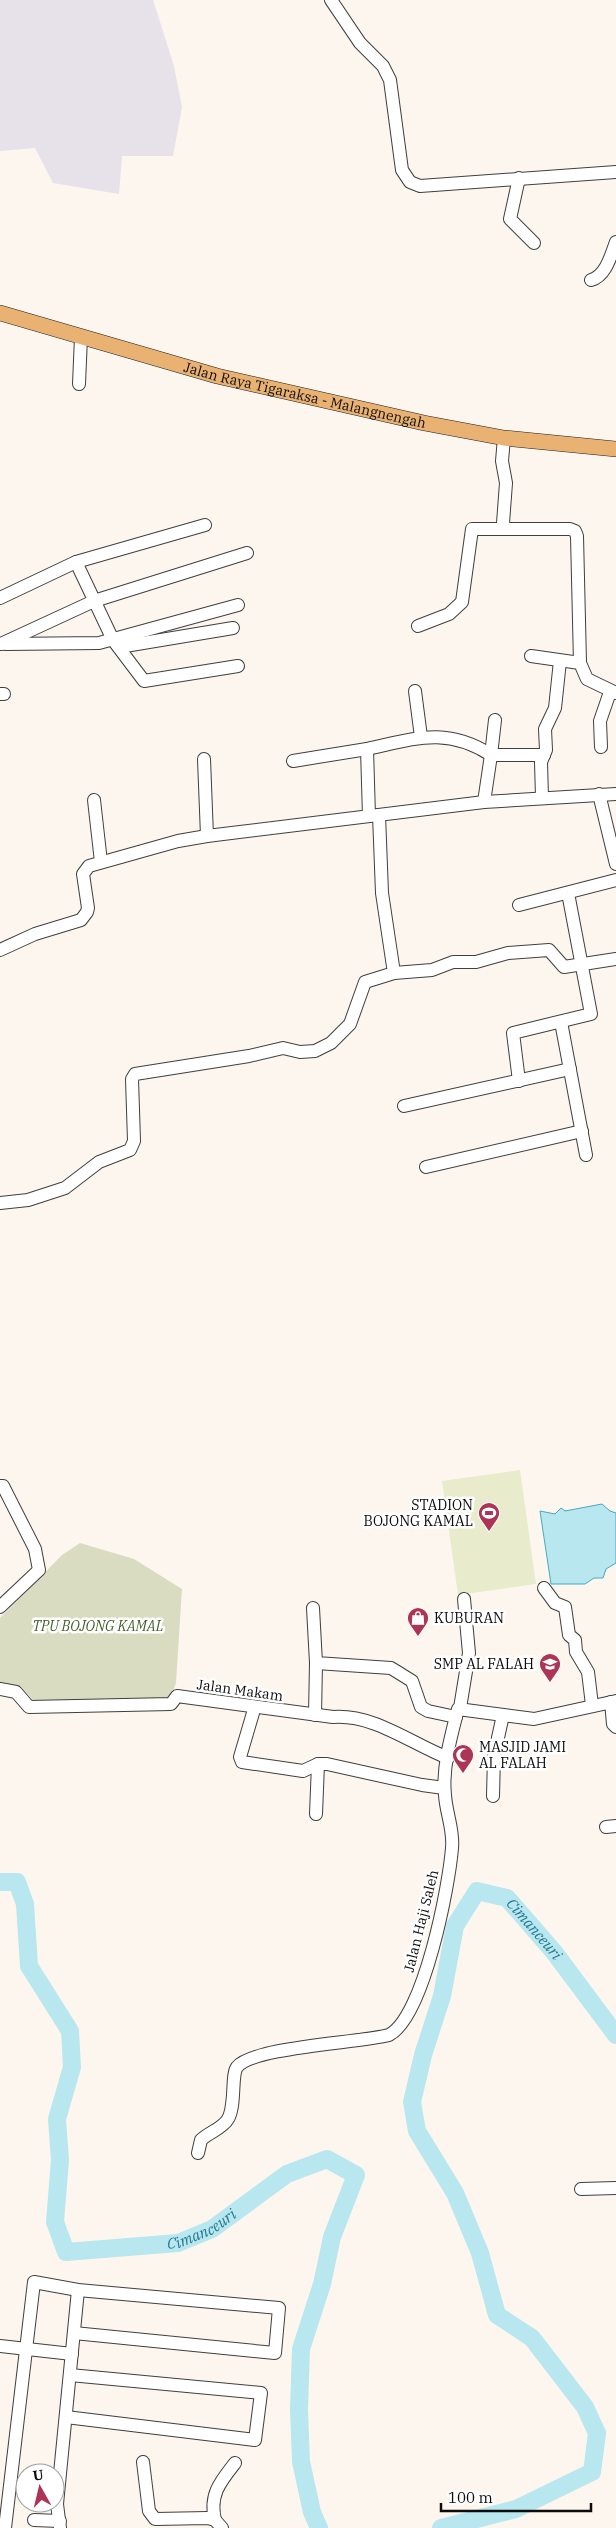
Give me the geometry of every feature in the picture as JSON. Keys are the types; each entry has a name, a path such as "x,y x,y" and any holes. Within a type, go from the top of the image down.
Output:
{"main road":[{"name":"Jalan Raya Tigaraksa - Malangnengah","path":"0,313 217,376 414,421 504,438 616,449"}],"street":[{"path":"331,0 360,43 384,66 391,88 402,170 410,182 420,186 616,172"},
{"path":"519,178 510,219 534,243"},
{"path":"591,280 602,274 616,242"},
{"path":"79,384 81,337"},
{"path":"504,438 502,461 506,483 503,523 505,528"},
{"path":"0,598 76,562 205,525"},
{"path":"418,626 449,614 462,602 472,529 505,528 510,531 570,529 576,533 580,663 586,679 605,686 613,692 600,721 601,746"},
{"path":"0,644 94,601 247,553"},
{"path":"76,562 116,644 144,681 238,666"},
{"path":"116,644 238,605"},
{"path":"0,644 116,644 233,628"},
{"path":"531,656 580,663"},
{"path":"542,797 541,762 546,750 545,729 555,708 560,661"},
{"path":"415,691 421,737"},
{"path":"484,802 496,720"},
{"path":"293,761 367,749 421,737 442,736 479,748 491,755 544,755"},
{"path":"367,749 382,893 394,973"},
{"path":"204,759 207,836"},
{"path":"599,794 612,828 616,864"},
{"path":"0,950 20,940 81,920 88,908 83,874 89,866 178,841 484,802 616,794"},
{"path":"94,800 102,862"},
{"path":"519,905 616,880"},
{"path":"519,1081 512,1033 591,1014 568,893"},
{"path":"0,1203 28,1200 65,1188 99,1162 130,1150 134,1141 132,1078 135,1074 250,1056 283,1048 300,1052 315,1051 330,1043 350,1024 365,982 394,973 422,972 453,962 476,962 508,952 550,950 564,967 616,959"},
{"path":"561,1022 586,1155"},
{"path":"404,1106 570,1069"},
{"path":"426,1167 582,1131"},
{"path":"0,1486 4,1486 35,1549 38,1570 0,1607"},
{"path":"544,1588 554,1603 565,1607 569,1635 575,1640 576,1652 588,1672 592,1706"},
{"name":"Jalan Haji Saleh","path":"198,2153 201,2140 227,2120 233,2104 235,2072 238,2066 273,2051 389,2035 400,2025 413,2004 429,1962 448,1879 453,1836 444,1788 448,1758 469,1653 464,1599"},
{"path":"314,1608 315,1715"},
{"path":"316,1663 391,1668 412,1681 421,1707 428,1711 534,1719 613,1701 613,1724 616,1727"},
{"name":"Jalan Makam","path":"0,1689 16,1692 29,1708 172,1704 177,1696 366,1720 448,1758"},
{"path":"254,1713 240,1757 242,1762 303,1771 318,1764 338,1765 404,1782 444,1788"},
{"path":"493,1796 494,1756 503,1716"},
{"path":"316,1814 318,1764"},
{"path":"581,2189 616,2188"},
{"path":"5,2528 34,2282 78,2290 278,2308 275,2353 74,2333"},
{"path":"34,2520 60,2524 57,2504 78,2290"},
{"path":"0,2346 72,2354"},
{"path":"66,2417 255,2440 261,2393 70,2376"},
{"path":"143,2462 149,2511 154,2519 200,2517 218,2524"},
{"path":"218,2524 212,2507 214,2496 222,2480 235,2463"}],"shaded area":[{"path":"0,0 153,0 174,66 182,107 173,156 122,156 119,194 53,183 35,148 0,151"}],"green space":[{"name":"STADION BOJONG KAMAL","path":"520,1470 536,1584 458,1595 442,1481"},
{"name":"TPU BOJONG KAMAL","path":"80,1543 134,1559 182,1589 176,1683 170,1700 33,1700 21,1687 0,1683 0,1618 62,1555"}],"water":[{"path":"602,1504 610,1511 616,1513 616,1563 606,1569 603,1578 594,1578 585,1584 551,1584 540,1511 555,1514 561,1508 565,1511"}],"waterway":[{"name":"Cimanceuri","path":"0,1882 17,1882 25,1904 29,1966 70,2031 72,2067 57,2119 60,2160 55,2222 66,2252 178,2243 212,2229 287,2174 327,2159 356,2175 332,2237 322,2284 301,2349 299,2409 301,2462 312,2512 319,2528"},
{"name":"Cimanceuri","path":"441,2528 516,2509 592,2472 597,2433 585,2407 532,2338 497,2315 480,2253 455,2193 417,2131 412,2102 423,2055 442,1996 455,1926 477,1891 507,1898 554,1952 616,2035"}],"place":[{"name":"STADION BOJONG KAMAL","path":"489,1532"},
{"name":"KUBURAN","path":"418,1637"},
{"name":"SMP AL FALAH","path":"550,1683"},
{"name":"MASJID JAMI AL FALAH","path":"463,1774"}]}
